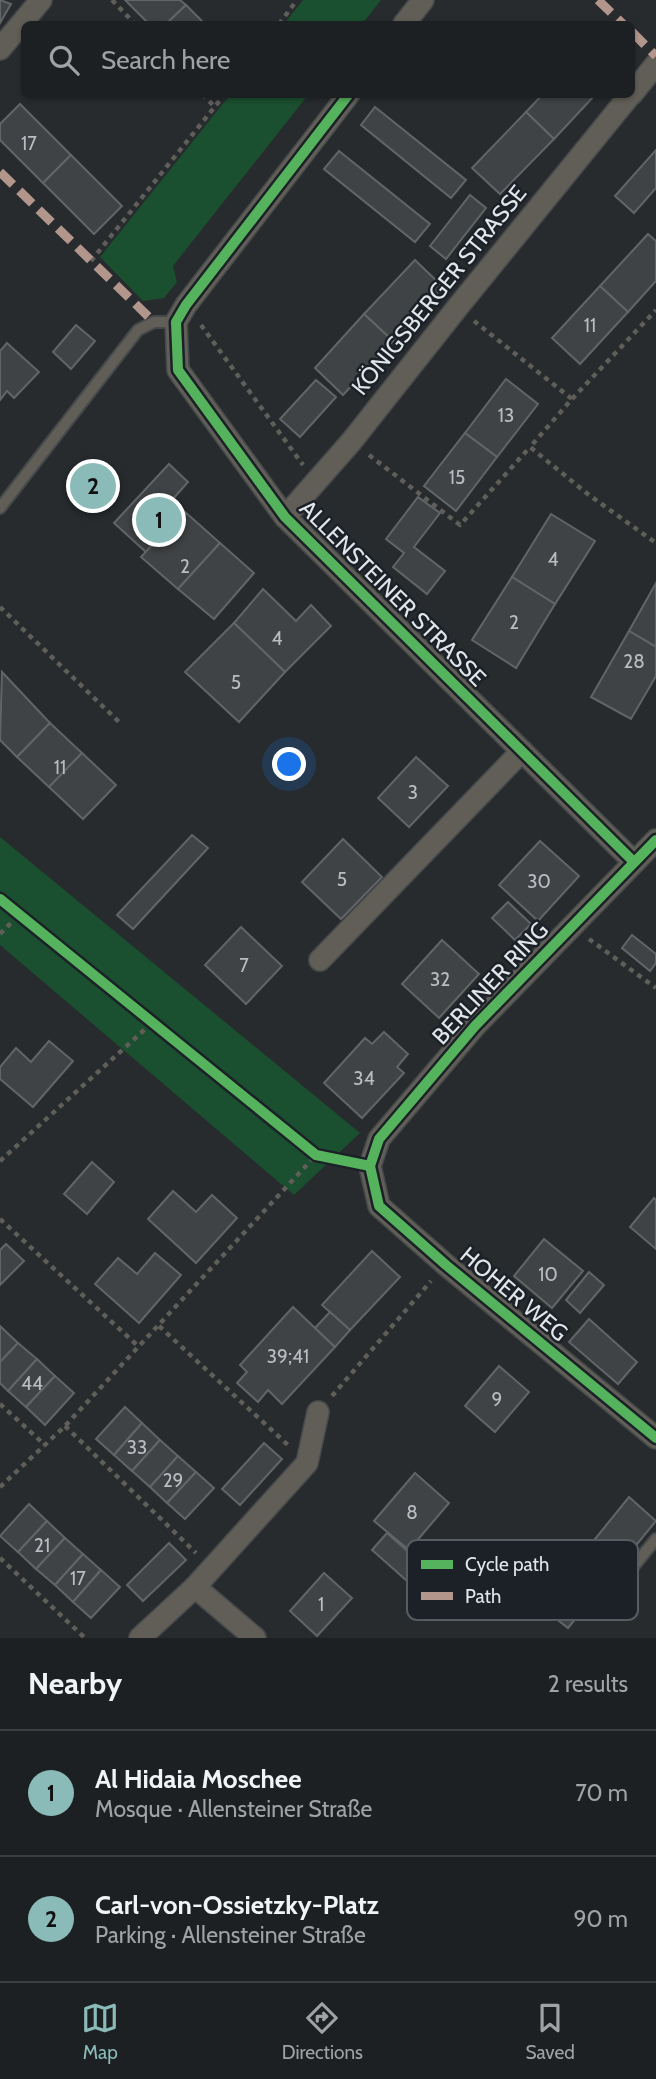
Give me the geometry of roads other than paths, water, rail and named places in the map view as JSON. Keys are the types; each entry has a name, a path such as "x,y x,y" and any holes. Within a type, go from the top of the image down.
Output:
{"street":[{"path":"23,21 41,0"},
{"path":"406,21 423,0"},
{"path":"0,49 21,24"},
{"name":"KÖNIGSBERGER STRASSE","path":"635,89 656,64"},
{"path":"181,314 346,98"},
{"name":"KÖNIGSBERGER STRASSE","path":"285,517 351,442 628,98"},
{"name":"ALLENSTEINER STRASSE","path":"181,314 178,370 285,517 634,862"},
{"path":"320,960 522,751"},
{"name":"BERLINER RING","path":"370,1166 379,1139 475,1026 656,840"},
{"name":"HOHER WEG","path":"370,1166 379,1206 446,1265 656,1438"},
{"path":"140,1638 195,1587 307,1464 318,1412"},
{"path":"195,1587 255,1638"}],"lane":[{"path":"0,508 138,330 181,314"},
{"path":"638,1561 656,1539"}],"place":[{"name":"Carl-von-Ossietzky-Platz","path":"93,486"},
{"name":"Al Hidaia Moschee","path":"159,520"}]}
